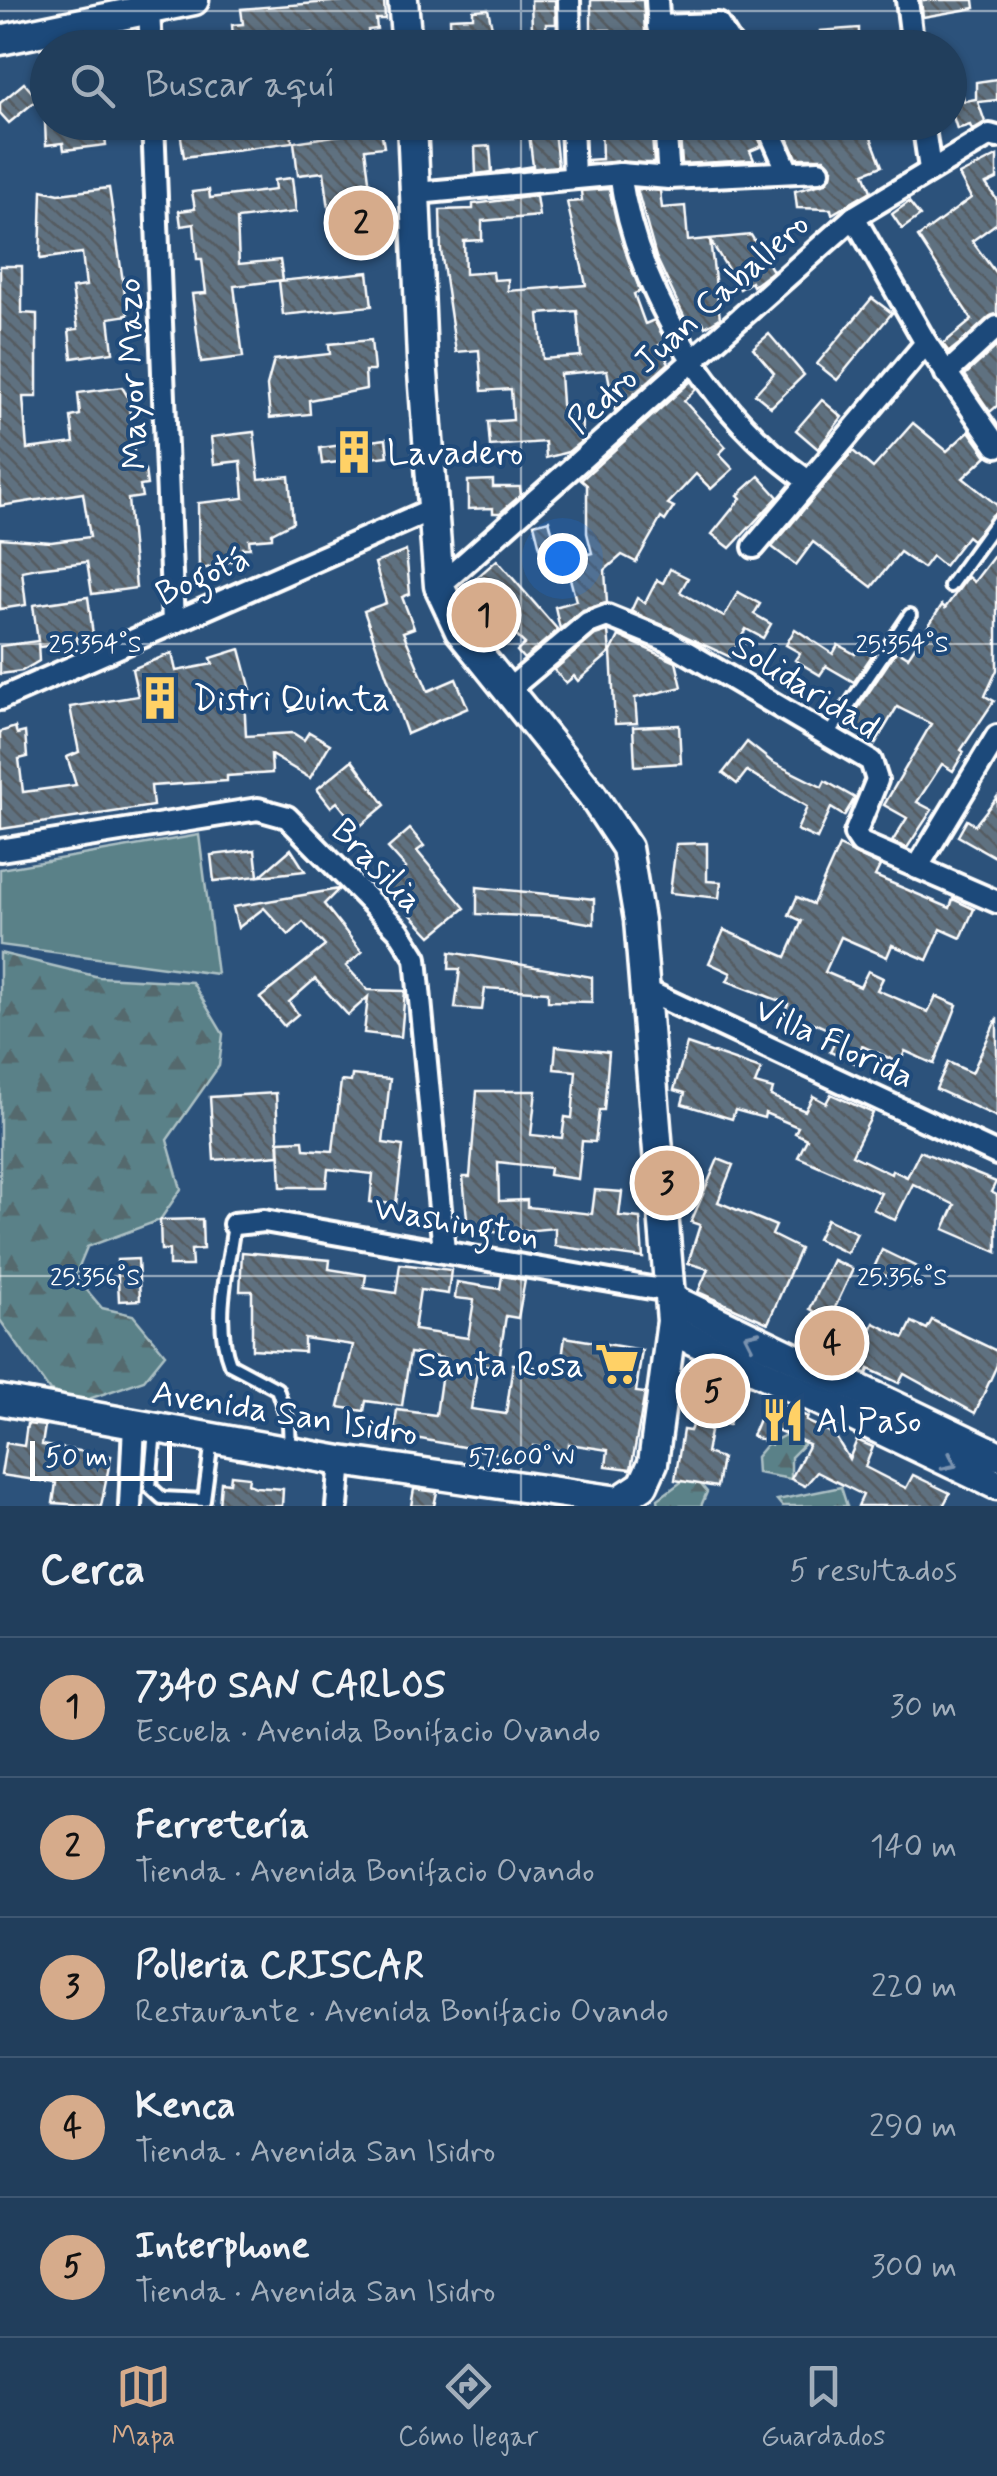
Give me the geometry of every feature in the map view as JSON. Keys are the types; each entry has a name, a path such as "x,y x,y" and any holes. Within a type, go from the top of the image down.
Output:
{"main road":[{"path":"50,30 194,0"},
{"path":"403,0 406,30"},
{"path":"0,40 30,34"},
{"path":"413,140 430,510 438,586 460,631 592,795 627,848 640,920 672,1330 994,1469"},
{"path":"669,1295 994,1469"},
{"name":"Avenida San Isidro","path":"0,1400 523,1497 619,1501 643,1485 652,1464 672,1330"},
{"path":"973,1506 994,1469"}],"street":[{"path":"569,0 570,30"},
{"path":"656,0 658,30"},
{"path":"907,0 911,30"},
{"path":"149,10 150,30"},
{"path":"691,30 718,24 722,30"},
{"name":"Pedro Juan Caballero","path":"438,586 854,217 990,135 997,137"},
{"name":"Mayor Mazo","path":"155,140 173,623"},
{"path":"573,140 574,178"},
{"path":"666,140 669,178"},
{"path":"774,140 788,172"},
{"path":"926,140 930,170"},
{"path":"417,193 620,174 669,178 820,171"},
{"path":"620,174 627,222 657,297 694,360 773,456 808,481"},
{"path":"854,217 946,374 989,418 997,446"},
{"path":"946,374 997,328"},
{"path":"754,547 926,343"},
{"name":"Bogotá","path":"0,699 430,510"},
{"name":"Solidaridad","path":"507,691 588,623 607,616 666,640 871,761 877,771 854,834 860,843 997,902"},
{"path":"917,868 997,736"},
{"name":"Brasilia","path":"0,850 258,809 287,817 399,931 416,958 444,1251"},
{"name":"Villa Florida","path":"645,990 997,1154"},
{"name":"Washington","path":"234,1224 264,1221 669,1295"},
{"path":"130,1506 144,1427"},
{"path":"338,1506 341,1461"}],"lane":[{"path":"950,586 997,521"},
{"path":"830,734 910,614"},
{"path":"234,1224 221,1324 223,1348 230,1364 277,1389 289,1424 290,1453"},
{"path":"144,1427 150,1487 162,1498 204,1500 212,1439"}],"green space":[{"path":"199,835 217,974 0,945 0,869"},
{"path":"0,953 99,977 192,982 223,1034 219,1066 167,1140 181,1189 160,1220 87,1247 75,1276 102,1308 133,1315 165,1354 144,1380 83,1401 50,1391 0,1320"},
{"path":"795,1430 805,1443 791,1457 791,1479 757,1473 756,1457 766,1445"},
{"path":"684,1480 697,1480 707,1492 701,1506 659,1506 658,1499"},
{"path":"841,1487 847,1506 782,1506 777,1500"}],"building":[{"path":"384,0 385,19 376,19 377,29 368,30 232,30 232,25 243,24 241,9"},
{"path":"531,0 555,0 556,24 546,24 546,30 515,29 532,29"},
{"path":"591,0 643,0 645,30 591,30"},
{"path":"921,0 974,0 975,8 923,17"},
{"path":"488,9 492,30 450,30 450,18 473,17 473,10"},
{"path":"997,79 997,100 978,102 985,122 972,130 967,126 967,100 976,99 976,82"},
{"path":"24,83 30,90 30,106 9,123 0,113 0,103"},
{"path":"46,140 105,140 106,145 64,150 63,143 46,145"},
{"path":"181,140 292,140 292,142 184,157"},
{"path":"383,140 384,147 365,149 373,211 378,211 381,234 339,239 339,230 332,231 324,172 298,175 294,142"},
{"path":"530,140 555,140 558,166 496,172 533,166"},
{"path":"601,140 652,140 654,163 587,163 602,159"},
{"path":"680,140 760,140 762,146 750,151 754,160 682,164"},
{"path":"789,140 872,140 882,166 864,173 871,191 832,214 831,209 797,208 795,191 826,183 833,169 824,158 797,158"},
{"path":"490,146 492,172 476,174 475,147"},
{"path":"997,156 997,179 986,184 997,200 997,223 972,241 997,275 997,314 949,352 943,344 972,320 918,237 971,198 959,175"},
{"path":"292,178 296,212 237,219 239,264 280,260 283,280 234,286 243,357 201,362 192,294 206,293 202,259 197,259 194,224 181,226 179,211 195,209 192,192 209,190 210,198 275,190 274,180"},
{"path":"109,188 128,315 109,318 113,352 72,358 69,330 78,329 72,288 86,286 82,253 40,259 42,190 59,194"},
{"path":"609,189 640,291 634,294 645,324 654,320 666,342 659,345 669,363 615,411 607,370 560,374 563,417 581,414 583,440 568,452 546,458 545,442 490,446 488,422 513,420 511,389 482,391 479,350 456,352 441,251 440,210 473,209 473,204 536,196 539,216 482,221 482,240 464,241 465,274 493,272 494,280 508,279 508,291 586,285 567,202 582,201 581,191","holes":["577,311 581,356 543,359 539,314"]},
{"path":"637,189 660,191 662,208 685,206 688,241 751,235 773,271 753,286 751,282 740,289 710,240 720,318 705,327 703,322 690,329 656,257"},
{"path":"909,202 920,216 902,229 892,214"},
{"path":"0,266 22,266 22,313 37,314 37,397 23,397 27,449 74,443 71,417 80,415 78,393 122,387 128,397 136,471 145,470 147,485 140,486 142,497 128,499 136,588 92,594 87,562 37,568 22,571 26,605 0,609 0,538 51,542 90,537 83,493 0,506"},
{"path":"368,272 372,306 283,315 279,281"},
{"path":"872,298 892,313 837,380 817,364"},
{"path":"769,334 804,375 771,407 755,394 774,373 753,348"},
{"path":"371,340 374,371 365,371 366,389 309,400 310,414 270,418 267,386 274,360 330,354 329,344"},
{"path":"997,346 997,406 990,412 965,375"},
{"path":"691,381 696,389 684,401 726,447 719,454 733,469 711,489 696,474 668,504 674,507 665,521 661,518 636,562 622,555 605,570 607,603 583,610 560,629 555,607 576,601 565,560 592,553 587,533 587,485 581,480"},
{"path":"822,400 842,417 818,449 796,430"},
{"path":"913,423 947,451 969,431 987,456 963,478 997,505 997,511 972,540 967,536 944,566 932,556 923,568 900,552 872,587 813,542 796,565 772,547 853,451 873,468"},
{"path":"254,432 259,479 289,476 293,522 272,533 272,538 249,540 250,548 243,548 244,558 199,570 198,503 244,498 241,461 214,464 211,437"},
{"name":"Lavadero","path":"386,439 388,456 322,464 320,448"},
{"path":"759,476 778,497 730,548 712,534 741,498 738,495"},
{"path":"493,480 493,487 520,487 521,495 500,513 493,513 493,508 468,509 468,481"},
{"path":"549,520 561,563 547,575 534,524"},
{"path":"406,551 410,594 402,597 414,628 403,632 428,691 456,679 468,708 407,734 364,611 386,603 375,563"},
{"path":"997,552 997,670 985,696 994,701 961,750 964,752 953,771 942,764 917,802 932,810 907,848 892,842 907,818 884,805 931,724 897,707 875,744 846,726 897,650 908,657 942,605 945,608 968,577 974,582"},
{"path":"497,560 558,630 524,659 517,651 525,644 483,605 492,598 475,579"},
{"path":"670,569 688,578 680,592 724,617 738,592 760,604 754,614 771,624 763,638 746,629 730,657 631,611 637,598 645,603 657,580 663,583"},
{"path":"88,597 93,635 77,637 77,642 39,647 38,643 39,661 22,671 0,674 0,646 38,641 33,605"},
{"path":"795,629 833,654 838,645 855,654 862,643 875,651 854,682 826,666 820,675 795,660 800,653 786,645"},
{"path":"608,631 610,653 578,681 574,676 566,683 554,670 595,635"},
{"path":"619,636 676,662 682,687 635,698 637,723 615,724 611,652"},
{"path":"240,649 252,694 244,697 246,736 293,733 304,740 309,732 330,744 310,778 271,755 272,773 227,776 227,781 151,786 153,806 1,829 0,732 15,727 17,734 25,732 27,757 19,759 23,792 76,785 67,757 79,752 70,707 138,696 132,669 172,653 176,671 213,664 211,658"},
{"path":"679,725 681,763 635,766 633,727"},
{"path":"747,742 772,762 822,787 825,781 855,798 844,816 831,808 817,839 797,830 807,807 747,771 737,784 723,773"},
{"path":"352,760 385,805 358,828 337,802 331,807 317,789"},
{"path":"997,797 997,858 958,836 967,820 975,825"},
{"path":"410,829 424,846 417,851 465,908 431,936 384,886 406,868 388,848"},
{"path":"707,843 707,881 721,882 719,898 670,893 676,844"},
{"path":"839,846 880,866 875,876 950,908 953,899 974,909 961,938 941,929 927,960 892,945 887,957 841,937 825,972 860,987 868,971 883,978 877,990 928,1012 936,996 957,1005 934,1064 905,1051 900,1063 862,1046 855,1063 830,1052 839,1034 785,1010 788,1004 727,981 731,973 709,963 724,930 786,957 802,921 789,915 797,897 813,904"},
{"path":"291,849 305,871 260,876"},
{"path":"255,850 258,876 214,881 211,855"},
{"path":"477,887 594,899 594,924 554,917 477,914"},
{"path":"339,889 324,904 362,952 346,966 368,990 405,991 401,1037 364,1033 368,997 348,1015 315,979 289,1002 298,1014 284,1026 260,998 325,946 303,922 289,935 264,908 238,928 233,907"},
{"path":"450,952 592,977 592,1002 548,1001 548,992 485,988 482,1010 455,1008 460,969 449,969"},
{"path":"997,1018 997,1117 936,1089 948,1062 972,1073"},
{"path":"687,1044 761,1069 755,1084 773,1089 771,1096 805,1111 813,1096 826,1103 831,1094 873,1113 852,1155 891,1174 892,1170 907,1177 920,1151 996,1182 991,1192 997,1195 997,1252 944,1229 955,1205 913,1184 895,1220 873,1209 881,1193 798,1157 807,1139 795,1133 798,1127 765,1113 764,1118 735,1110 732,1119 682,1104 685,1093 674,1090"},
{"path":"556,1046 609,1052 604,1110 599,1110 595,1142 582,1141 578,1179 549,1175 550,1168 498,1162 499,1201 527,1200 527,1207 592,1214 595,1190 622,1192 619,1216 640,1218 643,1258 555,1246 555,1228 501,1233 468,1228 463,1177 470,1177 477,1091 536,1091 531,1135 562,1138 565,1117 572,1118 576,1071 554,1069"},
{"path":"352,1075 390,1079 383,1143 403,1146 396,1204 370,1202 373,1174 328,1169 326,1187 281,1187 279,1141 303,1140 304,1149 333,1151 341,1081 351,1082"},
{"path":"276,1093 279,1155 214,1160 210,1097"},
{"path":"718,1159 733,1165 718,1202 776,1226 772,1235 800,1249 768,1323 698,1292 708,1269 688,1263 700,1225 691,1222"},
{"path":"202,1219 203,1249 191,1250 192,1266 169,1266 169,1250 161,1250 160,1220"},
{"path":"827,1219 857,1233 847,1253 817,1239"},
{"path":"882,1250 919,1268 910,1287 873,1270"},
{"path":"242,1252 330,1260 329,1269 366,1275 364,1288 396,1293 400,1264 451,1270 448,1294 420,1290 414,1330 468,1338 474,1300 455,1298 457,1282 500,1289 502,1276 525,1280 518,1318 506,1316 498,1367 478,1364 471,1409 506,1414 513,1364 560,1371 565,1337 642,1350 636,1392 645,1393 631,1469 606,1466 608,1450 569,1444 568,1452 533,1446 531,1460 394,1434 397,1410 436,1415 444,1358 410,1353 402,1406 366,1401 364,1411 339,1407 353,1345 304,1338 304,1352 252,1349 252,1291 240,1291"},
{"path":"138,1259 140,1300 119,1301 117,1260"},
{"path":"833,1260 853,1269 827,1325 865,1343 874,1323 904,1338 912,1322 927,1329 932,1320 997,1351 997,1365 975,1413 904,1374 899,1383 869,1369 867,1374 803,1336 814,1311 810,1309"},
{"path":"703,1398 734,1404 729,1425 712,1421 706,1453 722,1458 717,1487 675,1480 683,1430 690,1431"},
{"path":"767,1400 808,1417 806,1421 834,1434 849,1459 857,1440 873,1447 865,1467 906,1488 913,1475 950,1493 943,1506 858,1506 863,1495 817,1472 805,1486 791,1479 809,1444 777,1430 771,1444 752,1436"},
{"path":"27,1424 45,1426 42,1445 111,1456 101,1506 53,1503 56,1483 1,1475 6,1443 24,1446"},
{"path":"231,1475 249,1477 248,1484 256,1487 283,1489 282,1506 219,1506 221,1482 230,1483"},
{"path":"414,1489 437,1492 434,1506 411,1506"}],"place":[{"name":"Ferretería","path":"361,223"},
{"name":"Lavadero","path":"354,452"},
{"name":"7340 SAN CARLOS","path":"484,615"},
{"name":"Distri Quinta","path":"160,698"},
{"name":"Polleria CRISCAR","path":"667,1183"},
{"name":"Kenca","path":"832,1343"},
{"name":"Santa Rosa","path":"617,1364"},
{"name":"Interphone","path":"713,1391"},
{"name":"Al Paso","path":"783,1420"}]}
